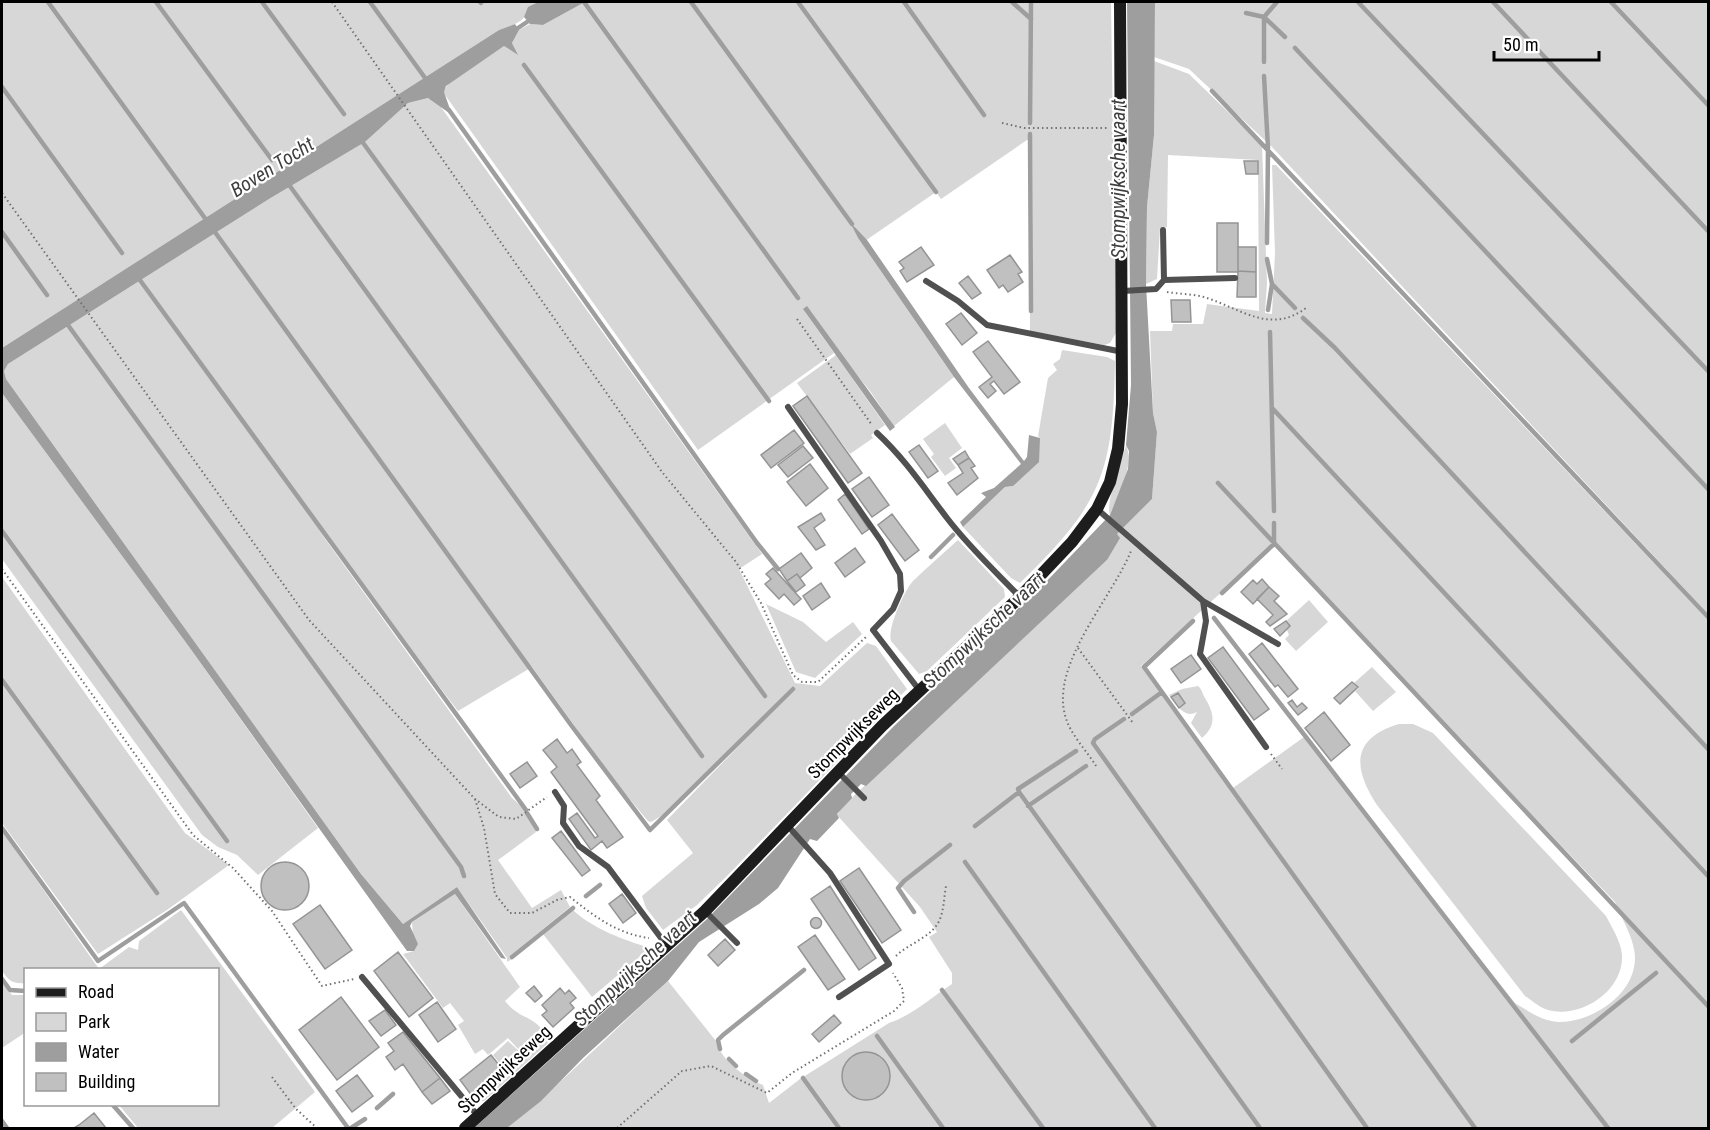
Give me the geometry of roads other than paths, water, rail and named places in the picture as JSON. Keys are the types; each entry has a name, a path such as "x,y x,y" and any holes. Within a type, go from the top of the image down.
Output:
{"street":[{"name":"Stompwijkseweg","path":"465,1128 667,946 707,913 920,691 1020,597 1102,513 1118,449 1123,352 1125,291 1120,2"}],"lane":[{"path":"1125,291 1156,289 1164,280 1163,231"},
{"path":"1164,280 1235,278"},
{"path":"926,281 958,301 987,325 1123,352"},
{"path":"788,407 881,541 900,574 901,591 893,609 873,630 920,691"},
{"path":"877,433 915,473 969,545 1020,597"},
{"path":"1102,513 1203,601 1278,644"},
{"path":"1203,601 1206,621 1200,654 1266,747"},
{"path":"840,775 861,795"},
{"path":"555,792 564,806 563,823 579,846 608,867 667,946"},
{"path":"789,828 807,845 830,873 889,964 839,997"},
{"path":"707,913 737,943"},
{"path":"363,977 478,1116"}],"water":[{"path":"538,2 585,2 543,25 530,24 524,17 528,7"},
{"path":"1127,2 1155,2 1154,135 1147,207 1146,284 1153,413 1157,432 1152,499 1117,534 1120,538 1107,560 866,786 861,784 851,794 852,798 837,814 839,818 817,841 810,839 778,888 759,904 699,942 668,981 583,1058 541,1101 507,1128 474,1128 706,920 894,726 1043,585 1110,515 1128,469 1129,451 1126,445 1131,385"},
{"path":"515,24 519,30 512,43 518,55 504,46 446,86 444,92 452,115 428,98 408,103 365,142 269,199 8,364 4,371 6,379 361,874 403,924 457,887 506,959 501,958 455,894 412,922 410,926 418,944 414,951 407,951 187,644 2,393 2,348 499,30"},
{"path":"850,222 867,240 969,388 1024,461 1027,457 1029,435 1040,438 1039,462 1013,486 1005,487 963,527 960,522 986,497 981,493 994,488 1021,464 954,377 858,238"},
{"path":"807,306 895,427 890,431 803,309"}],"waterway":[{"path":"48,2 207,221"},
{"path":"156,2 272,160"},
{"path":"262,2 344,114"},
{"path":"370,2 428,82"},
{"path":"584,2 798,298"},
{"path":"691,2 852,224"},
{"path":"798,2 936,192"},
{"path":"904,2 984,115"},
{"path":"1012,2 1031,19"},
{"path":"1030,123 1031,2"},
{"path":"1264,62 1264,17 1277,2"},
{"path":"1358,2 1708,371"},
{"path":"1493,2 1708,231"},
{"path":"1611,2 1708,105"},
{"path":"1246,13 1264,17 1285,37"},
{"name":"Boven Tocht","path":"515,30 533,18"},
{"path":"1295,48 1708,489"},
{"path":"524,65 769,401"},
{"path":"1264,76 1268,148 1267,243"},
{"path":"2,87 122,253"},
{"path":"1212,91 1708,617"},
{"path":"449,110 757,543 778,569"},
{"path":"1030,134 1031,311"},
{"path":"361,140 765,696"},
{"path":"287,182 702,756"},
{"path":"212,228 571,725 650,830 793,689"},
{"path":"2,232 47,295"},
{"path":"1267,259 1272,284 1268,310"},
{"path":"137,276 526,810"},
{"path":"1272,284 1295,308"},
{"path":"1303,318 1335,348 1708,749"},
{"path":"65,321 461,867 464,876"},
{"path":"1270,332 1274,511"},
{"path":"1273,409 1708,876"},
{"path":"1218,483 1708,1006"},
{"path":"1222,593 1274,544 1274,523"},
{"path":"2,531 227,841"},
{"path":"931,557 953,535"},
{"path":"1214,618 1608,1128"},
{"path":"1193,621 1144,667 1475,1128"},
{"path":"2,680 157,893"},
{"path":"1132,714 1162,692"},
{"path":"1124,719 1095,739 1093,743 1367,1128"},
{"path":"1019,792 1018,789 1076,751"},
{"path":"1028,806 1086,766"},
{"path":"975,826 1019,792 1260,1128"},
{"path":"527,813 537,829"},
{"path":"2,828 98,961 184,903 348,1128"},
{"path":"914,912 898,888 950,845"},
{"path":"965,862 1155,1128"},
{"path":"586,896 600,885"},
{"path":"512,957 573,908"},
{"path":"720,1049 718,1040 723,1035 804,970"},
{"path":"1572,1041 1656,973"},
{"path":"2,979 10,990 24,991"},
{"path":"942,990 1043,1128"},
{"path":"877,1036 943,1128"},
{"path":"729,1059 736,1066"},
{"path":"746,1074 756,1081"},
{"path":"803,1078 839,1128"},
{"path":"377,1108 393,1094"},
{"path":"114,1106 133,1128"},
{"path":"351,1128 365,1119"},
{"path":"2,1121 7,1128"}],"water label":[{"name":"Stompwijksche vaart","path":"1118,179"},
{"name":"Stompwijksche vaart","path":"984,630"},
{"name":"Stompwijksche vaart","path":"635,968"}]}
